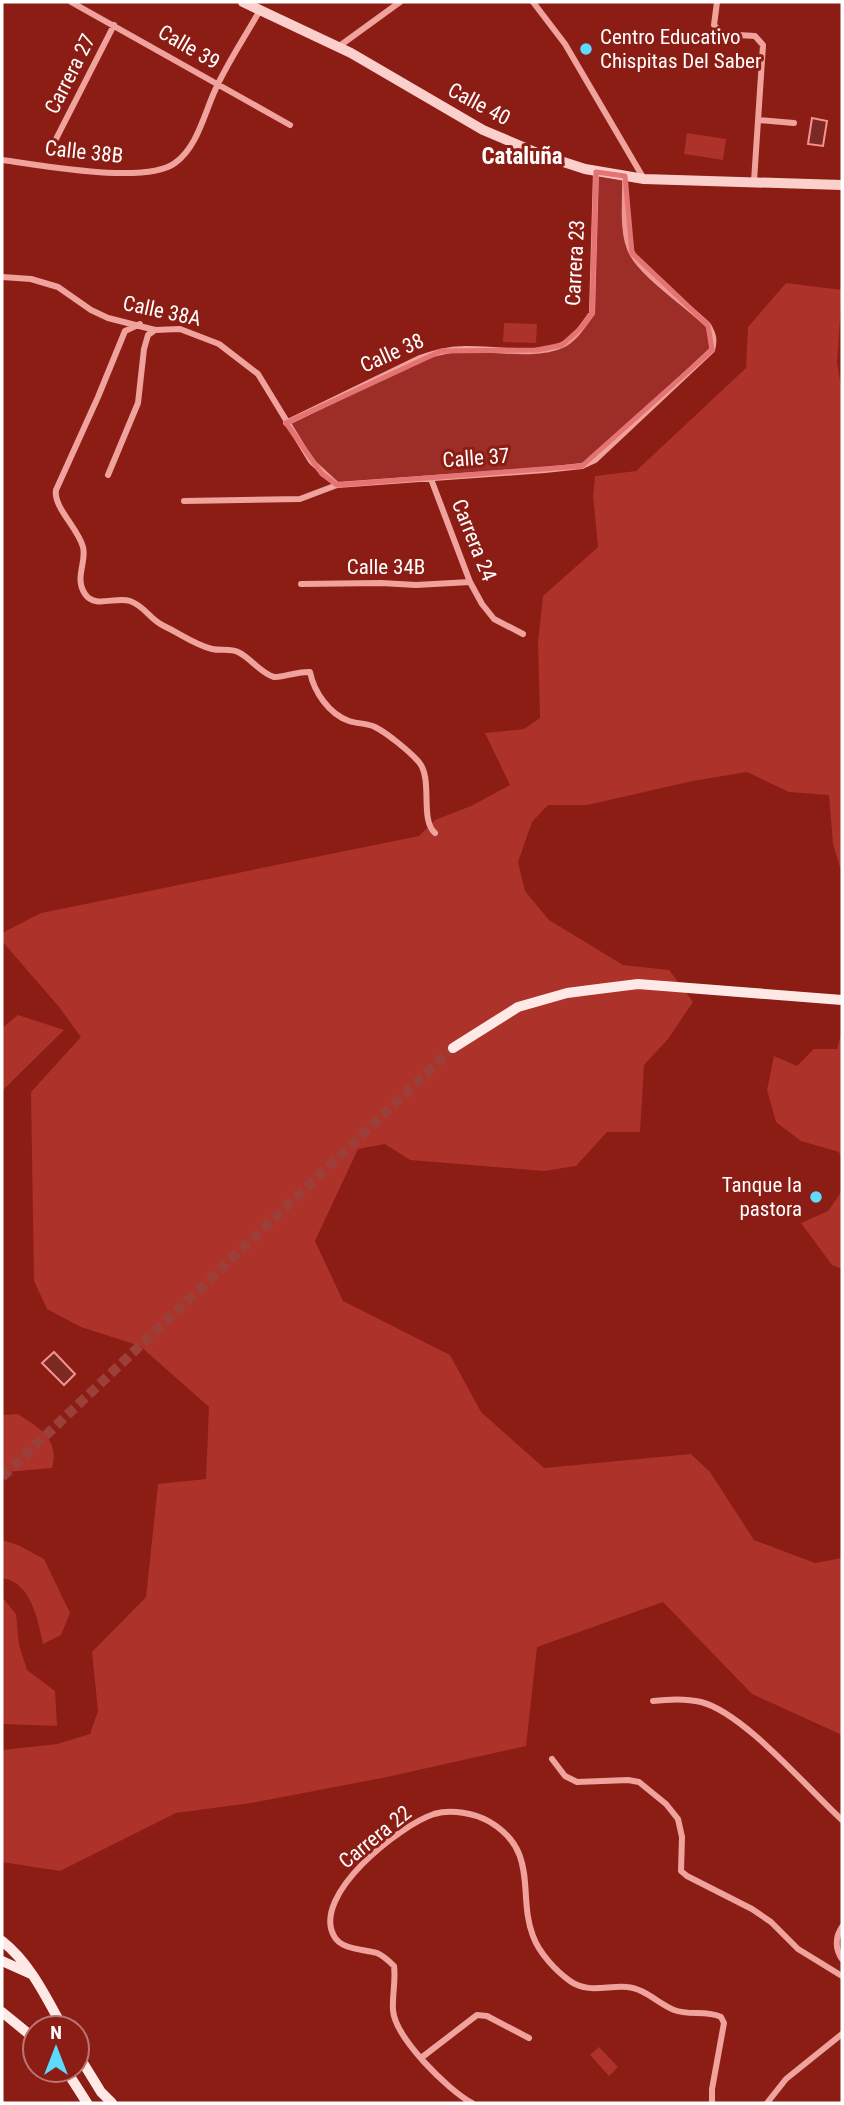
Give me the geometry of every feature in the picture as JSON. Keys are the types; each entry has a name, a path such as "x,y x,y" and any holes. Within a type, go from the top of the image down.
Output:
{"main road":[{"path":"453,1048 518,1007 567,993 598,989 639,984 842,1000"},
{"path":"2,1941 20,1958 41,1987 55,2014"},
{"path":"2,1961 31,1974"},
{"path":"2,2012 21,2028"},
{"path":"91,2076 112,2103"},
{"path":"74,2084 86,2103"}],"street":[{"name":"Calle 39","path":"71,2 290,125"},
{"name":"Calle 40","path":"243,2 351,53 483,130 542,155 596,172 644,179 842,185"},
{"path":"337,48 400,2"},
{"path":"533,2 565,44 644,179"},
{"path":"718,2 715,25 722,34 755,36 763,45 754,181"},
{"path":"218,84 260,10"},
{"name":"Carrera 27","path":"56,139 114,25"},
{"name":"Calle 38B","path":"2,160 126,174 145,174 163,169 184,155 196,136 218,84"},
{"path":"758,120 794,123"},
{"name":"Carrera 23","path":"562,345 581,328 592,313 596,172"},
{"name":"Calle 37","path":"184,501 300,499 337,485 582,466 595,460 712,350 714,335 697,313 648,272 632,253 627,234 625,176"},
{"name":"Calle 38A","path":"2,277 31,279 58,286 91,310 108,318 140,324 155,330 180,329 219,344 258,374 311,461 337,485"},
{"path":"140,324 125,331 56,490 56,500 70,519 83,548 80,580 85,594 92,600 106,602 120,598 132,601 147,610 155,621 163,626 199,645 215,650 230,649 240,652 273,677 297,671 310,672 312,684 320,698 335,711 347,720 376,727 420,763 426,785 429,822 435,833"},
{"path":"108,475 138,403 144,349 148,335 155,330"},
{"name":"Calle 38","path":"286,423 420,358 441,351 537,350 562,345"},
{"name":"Carrera 24","path":"431,479 470,582 482,604 494,620 523,634"},
{"name":"Calle 34B","path":"301,584 416,585 470,582"},
{"path":"653,1701 703,1702 719,1710 739,1723 842,1820"},
{"path":"552,1759 565,1776 577,1782 639,1782 666,1804 678,1819 682,1837 681,1871 752,1909 771,1922 798,1949 842,1976"},
{"name":"Carrera 22","path":"472,2103 459,2096 421,2058 397,2026 393,2010 394,1966 383,1956 344,1945 333,1936 331,1919 334,1898 352,1874 404,1830 435,1814 469,1814 490,1822 509,1837 525,1866 528,1919 533,1937 555,1969 572,1983 592,1989 629,1987 678,2011 721,2017 723,2028 712,2103"},
{"path":"842,1927 837,1936 837,1947 842,1959"},
{"path":"421,2058 477,2015 487,2016 529,2038"},
{"path":"767,2103 786,2079 842,2034"}],"highlighted area":[{"path":"596,172 625,176 632,253 708,325 712,350 582,466 337,485 322,474 286,423 441,351 537,350 562,345 581,328 592,313"}],"shaded area":[{"path":"812,118 827,121 823,146 808,144"},
{"path":"687,133 726,139 723,160 684,154"},
{"path":"786,283 842,290 837,363 842,392 842,874 833,844 829,795 789,792 747,772 587,805 548,805 532,822 518,862 525,891 549,920 623,965 669,970 693,1002 668,1039 644,1065 640,1132 607,1132 576,1166 544,1171 410,1160 385,1144 358,1149 315,1241 343,1301 450,1355 481,1412 544,1468 691,1454 710,1472 754,1540 815,1563 842,1558 842,1735 752,1694 663,1602 537,1647 526,1746 387,1777 251,1803 176,1813 60,1871 2,1862 2,1750 57,1744 90,1734 98,1711 92,1652 146,1597 158,1484 206,1479 209,1407 140,1346 81,1327 47,1309 34,1281 31,1092 81,1037 2,941 2,933 41,913 419,836 435,820 471,806 510,785 485,733 524,729 540,718 538,643 543,596 598,547 593,496 595,476 636,471 746,368 748,327"},
{"path":"504,323 537,324 536,343 503,342"},
{"path":"18,1015 64,1030 2,1091 2,1028"},
{"path":"842,1030 842,1159 839,1152 801,1141 776,1122 767,1090 774,1056 797,1066 814,1049 837,1049"},
{"path":"842,1191 842,1269 832,1265 801,1223 828,1211"},
{"path":"54,1352 75,1374 64,1385 42,1363"},
{"path":"18,1414 46,1435 53,1449 52,1468 7,1472 2,1478 2,1415"},
{"path":"2,1540 44,1559 70,1613 61,1635 43,1644 32,1604 26,1594 12,1581 2,1578"},
{"path":"2,1597 16,1614 19,1645 27,1670 55,1691 57,1726 2,1724"},
{"path":"599,2047 618,2067 609,2076 590,2055"}],"tunnel":[{"path":"2,1477 453,1048"}],"place":[{"name":"Centro Educativo Chispitas Del Saber","path":"586,49"},
{"name":"Tanque la pastora","path":"816,1197"}],"district":[{"name":"Cataluña","path":"522,156"}]}
